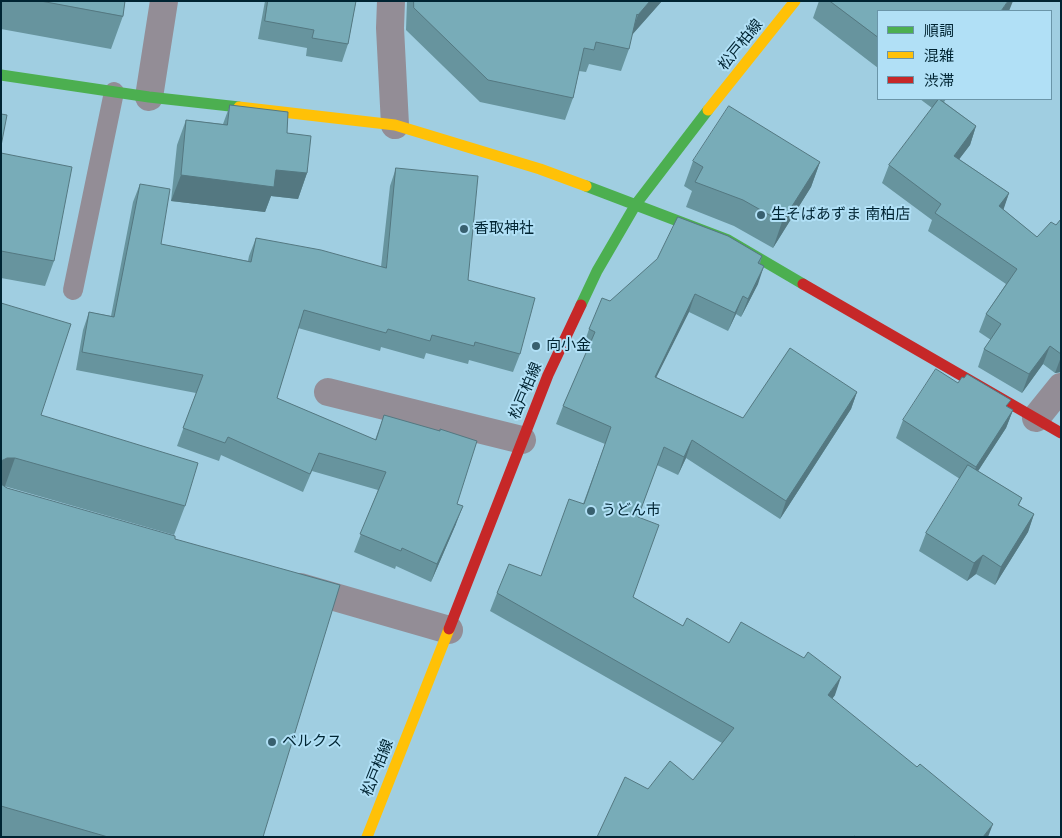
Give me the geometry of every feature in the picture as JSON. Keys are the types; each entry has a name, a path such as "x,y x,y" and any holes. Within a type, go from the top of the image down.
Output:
{"street":[{"path":"149,97 164,1"},
{"path":"391,1 390,28 395,125"},
{"name":"松戸柏線","path":"367,837 548,375 598,271 636,204 687,136 795,1"},
{"path":"1,74 149,97 395,125 540,169 728,240 1061,433"},
{"path":"1036,418 1061,387"},
{"path":"328,392 522,440"},
{"path":"278,581 449,630"}],"lane":[{"path":"74,290 114,92"}],"building":[{"path":"41,1 125,1 123,16"},
{"path":"268,1 356,1 348,44 312,38 314,30 265,21"},
{"path":"414,1 650,1 637,14 629,49 596,42 594,50 584,48 573,98 488,80 414,8"},
{"path":"830,1 1008,1 1002,10 877,10 877,36"},
{"path":"938,100 940,100 976,126 954,156 1009,193 999,206 1037,237 1051,222 1056,225 1061,219 1061,354 1050,346 1029,374 984,349 1001,324 986,314 1017,269 935,213 941,204 889,165"},
{"path":"230,105 288,112 287,133 311,136 307,173 276,170 274,187 181,175 186,120 227,125"},
{"name":"生そばあずま 南柏店","path":"729,106 820,162 782,222 743,200 695,182 703,167 693,161"},
{"path":"1,114 7,115 1,146"},
{"path":"1,153 72,167 54,261 1,251"},
{"path":"396,168 478,176 468,280 535,298 520,354 475,342 474,346 432,335 430,341 388,329 386,333 304,310 277,398 376,440 384,415 440,431 440,429 477,441 457,504 463,506 437,564 402,548 401,551 360,534 386,472 319,453 310,474 228,437 225,443 183,428 203,375 82,352 89,312 114,317 140,184 170,189 161,244 251,262 256,238 321,250 386,268"},
{"path":"678,217 728,236 762,256 758,263 764,266 748,299 743,296 735,313 695,294 655,377 743,418 790,348 857,392 786,501 692,440 684,457 664,447 638,517 659,525 633,597 683,626 687,618 729,643 741,622 804,658 808,652 841,677 828,695 917,767 920,764 993,824 983,837 597,837 625,777 648,789 670,761 693,780 734,728 497,593 509,564 541,576 569,499 584,504 611,427 563,406 595,332 589,329 602,298 610,301 657,259"},
{"path":"1,303 71,324 41,415 198,463 185,506 15,458 7,458 1,461"},
{"path":"936,369 958,383 967,374 1011,400 1006,406 1013,410 976,467 903,420"},
{"path":"968,465 1022,498 1018,505 1034,514 1001,567 983,555 974,563 926,533"},
{"path":"1,484 7,488 175,536 175,539 340,585 263,837 108,837 1,806"}],"traffic: fast":[{"path":"1,75 149,97 239,107"},
{"path":"581,305 597,271 636,204 708,110"},
{"path":"586,186 728,240 803,284"}],"traffic: slow":[{"path":"708,110 795,1"},
{"path":"239,107 395,125 540,169 586,186"},
{"path":"367,837 449,629"}],"traffic: jam":[{"path":"803,284 1061,433"},
{"path":"449,629 548,375 581,305"}],"place":[{"name":"生そばあずま 南柏店","path":"761,215"},
{"name":"香取神社","path":"464,229"},
{"name":"向小金","path":"536,346"},
{"name":"うどん市","path":"591,511"},
{"name":"ベルクス","path":"272,742"}]}
